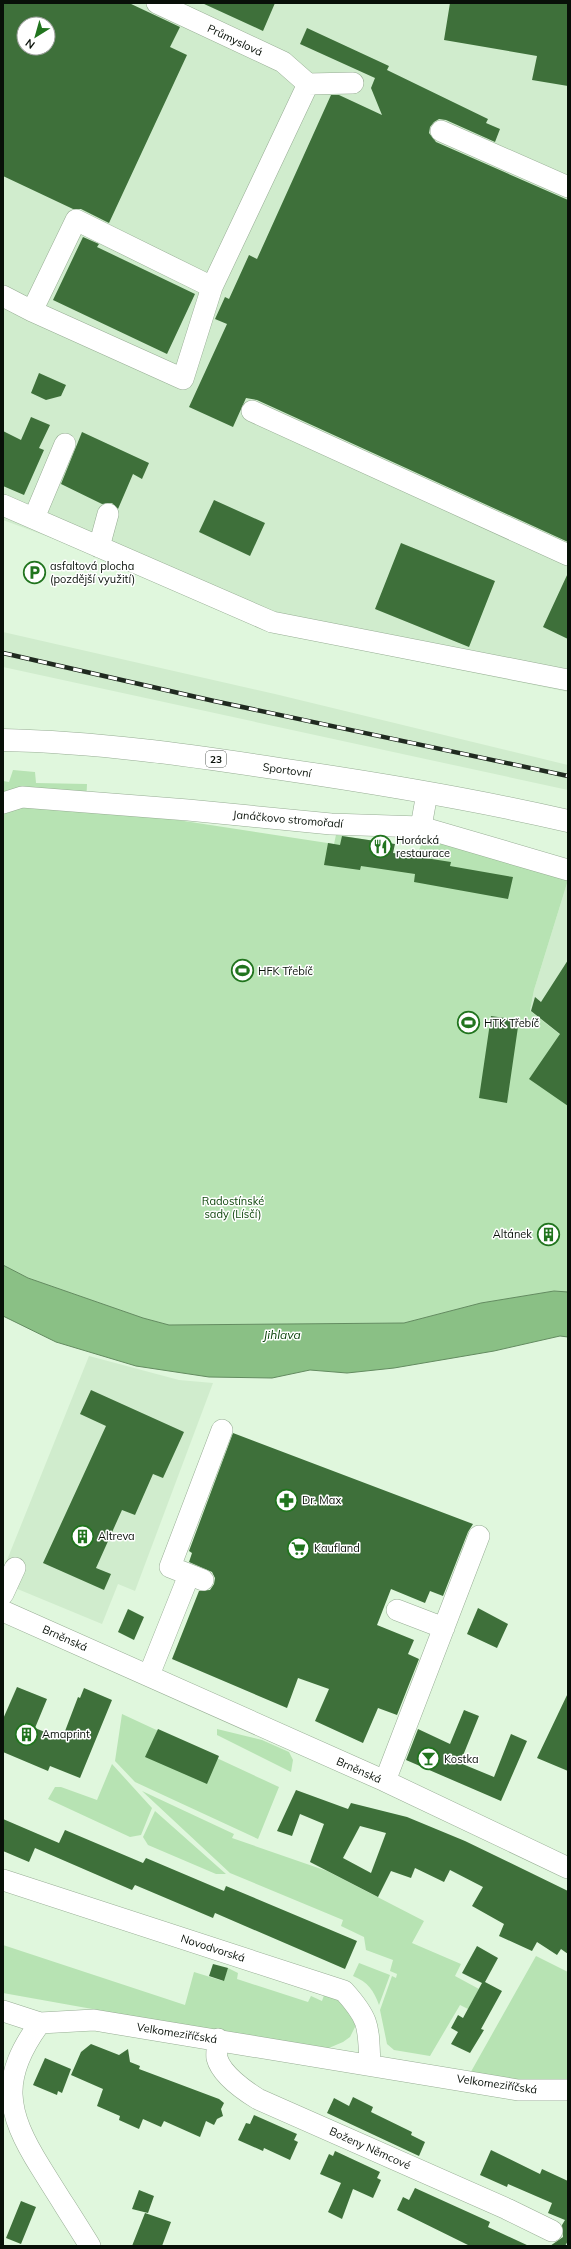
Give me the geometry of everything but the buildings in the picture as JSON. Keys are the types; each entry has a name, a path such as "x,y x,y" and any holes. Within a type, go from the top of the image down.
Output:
{"main road":[{"name":"Sportovní","path":"3,740 65,742 163,752 360,780 524,811 568,821"},
{"path":"524,811 568,816"},
{"path":"524,811 568,827"}],"street":[{"name":"Průmyslová","path":"156,3 283,62 308,84"},
{"path":"3,296 32,311 183,379 212,286 308,84 353,83"},
{"path":"441,131 568,187"},
{"path":"32,311 76,220 212,286"},
{"path":"252,411 568,555"},
{"path":"34,518 65,444"},
{"path":"3,505 272,622 568,680"},
{"path":"99,547 108,514"},
{"path":"421,827 427,793"},
{"name":"Janáčkovo stromořadí","path":"3,804 22,797 188,810 331,824 421,827 556,869"},
{"path":"148,1675 180,1619 196,1577 170,1566 222,1430"},
{"path":"385,1781 479,1536"},
{"path":"3,1594 14,1568"},
{"path":"397,1610 444,1628"},
{"name":"Brněnská","path":"3,1612 385,1781 568,1868"},
{"name":"Novodvorská","path":"3,1880 344,1991 358,2007 368,2023 370,2065"},
{"path":"3,2011 40,2023 29,2034 12,2059 7,2075 6,2097 10,2115 22,2138 90,2246"},
{"name":"Velkomeziříčská","path":"40,2023 94,2020 218,2039 518,2090 568,2090"},
{"name":"Boženy Němcové","path":"218,2039 217,2058 226,2072 240,2088 258,2099 507,2209 552,2231"}],"shaded area":[{"path":"3,3 568,3 568,692 346,647 3,520"},
{"path":"3,632 275,694 568,765 568,790 3,667"},
{"path":"568,880 568,1041 530,1012 534,990"},
{"path":"89,1356 179,1380 213,1383 135,1591 118,1584 102,1624 3,1583 3,1570"}],"green space":[{"name":"Radostínské sady (Lísčí)","path":"13,770 35,772 36,783 87,784 86,806 334,844 336,835 394,844 393,853 417,856 422,842 435,841 568,880 534,990 530,1011 568,1041 568,1293 554,1291 481,1303 404,1323 169,1325 143,1318 28,1278 3,1265 3,781 9,782"},
{"path":"122,1714 279,1787 258,1839 135,1782 115,1761"},
{"path":"217,1729 262,1740 289,1752 293,1760 291,1772 217,1735"},
{"path":"112,1764 152,1808 141,1835 130,1837 48,1799 55,1787 61,1787 97,1800"},
{"path":"142,1791 234,1834 232,1838 327,1871 424,1921 412,1943 461,1964 455,1976 479,1989 468,2009 460,2005 430,2056 394,2050 387,2044 380,2010 392,1976 396,1978 397,1974 390,1971 393,1960 366,1950 364,1937 341,1926 343,1920 230,1873"},
{"path":"155,1811 226,1874 216,1874 148,1845 143,1837"},
{"path":"3,1945 185,2005 194,1972 223,1981 228,1968 238,1973 237,1979 308,2002 311,1996 322,2001 325,1992 350,2008 355,2018 355,2027 350,2037 343,2042 317,2053 176,2024 3,1993"},
{"path":"536,1956 568,1972 568,2080 557,2086 468,2077"},
{"path":"359,1963 390,1975 379,2005 370,1988 363,1981 353,1976"}],"water":[{"name":"Jihlava","path":"3,1265 28,1278 143,1318 169,1325 404,1323 481,1303 554,1291 568,1292 568,1337 560,1336 494,1351 394,1368 347,1373 310,1370 272,1378 209,1377 136,1366 56,1342 3,1316"}],"railway":[{"path":"3,653 214,701 568,776"}],"place":[{"name":"asfaltová plocha (pozdější využití)","path":"34,572"},
{"name":"Horácká restaurace","path":"380,846"},
{"name":"HFK Třebíč","path":"243,971"},
{"name":"HTK Třebíč","path":"468,1023"},
{"name":"Altánek","path":"548,1234"},
{"name":"Dr. Max","path":"286,1500"},
{"name":"Altreva","path":"83,1536"},
{"name":"Kaufland","path":"298,1548"},
{"name":"Amaprint","path":"26,1734"},
{"name":"Kostka","path":"429,1759"}]}
